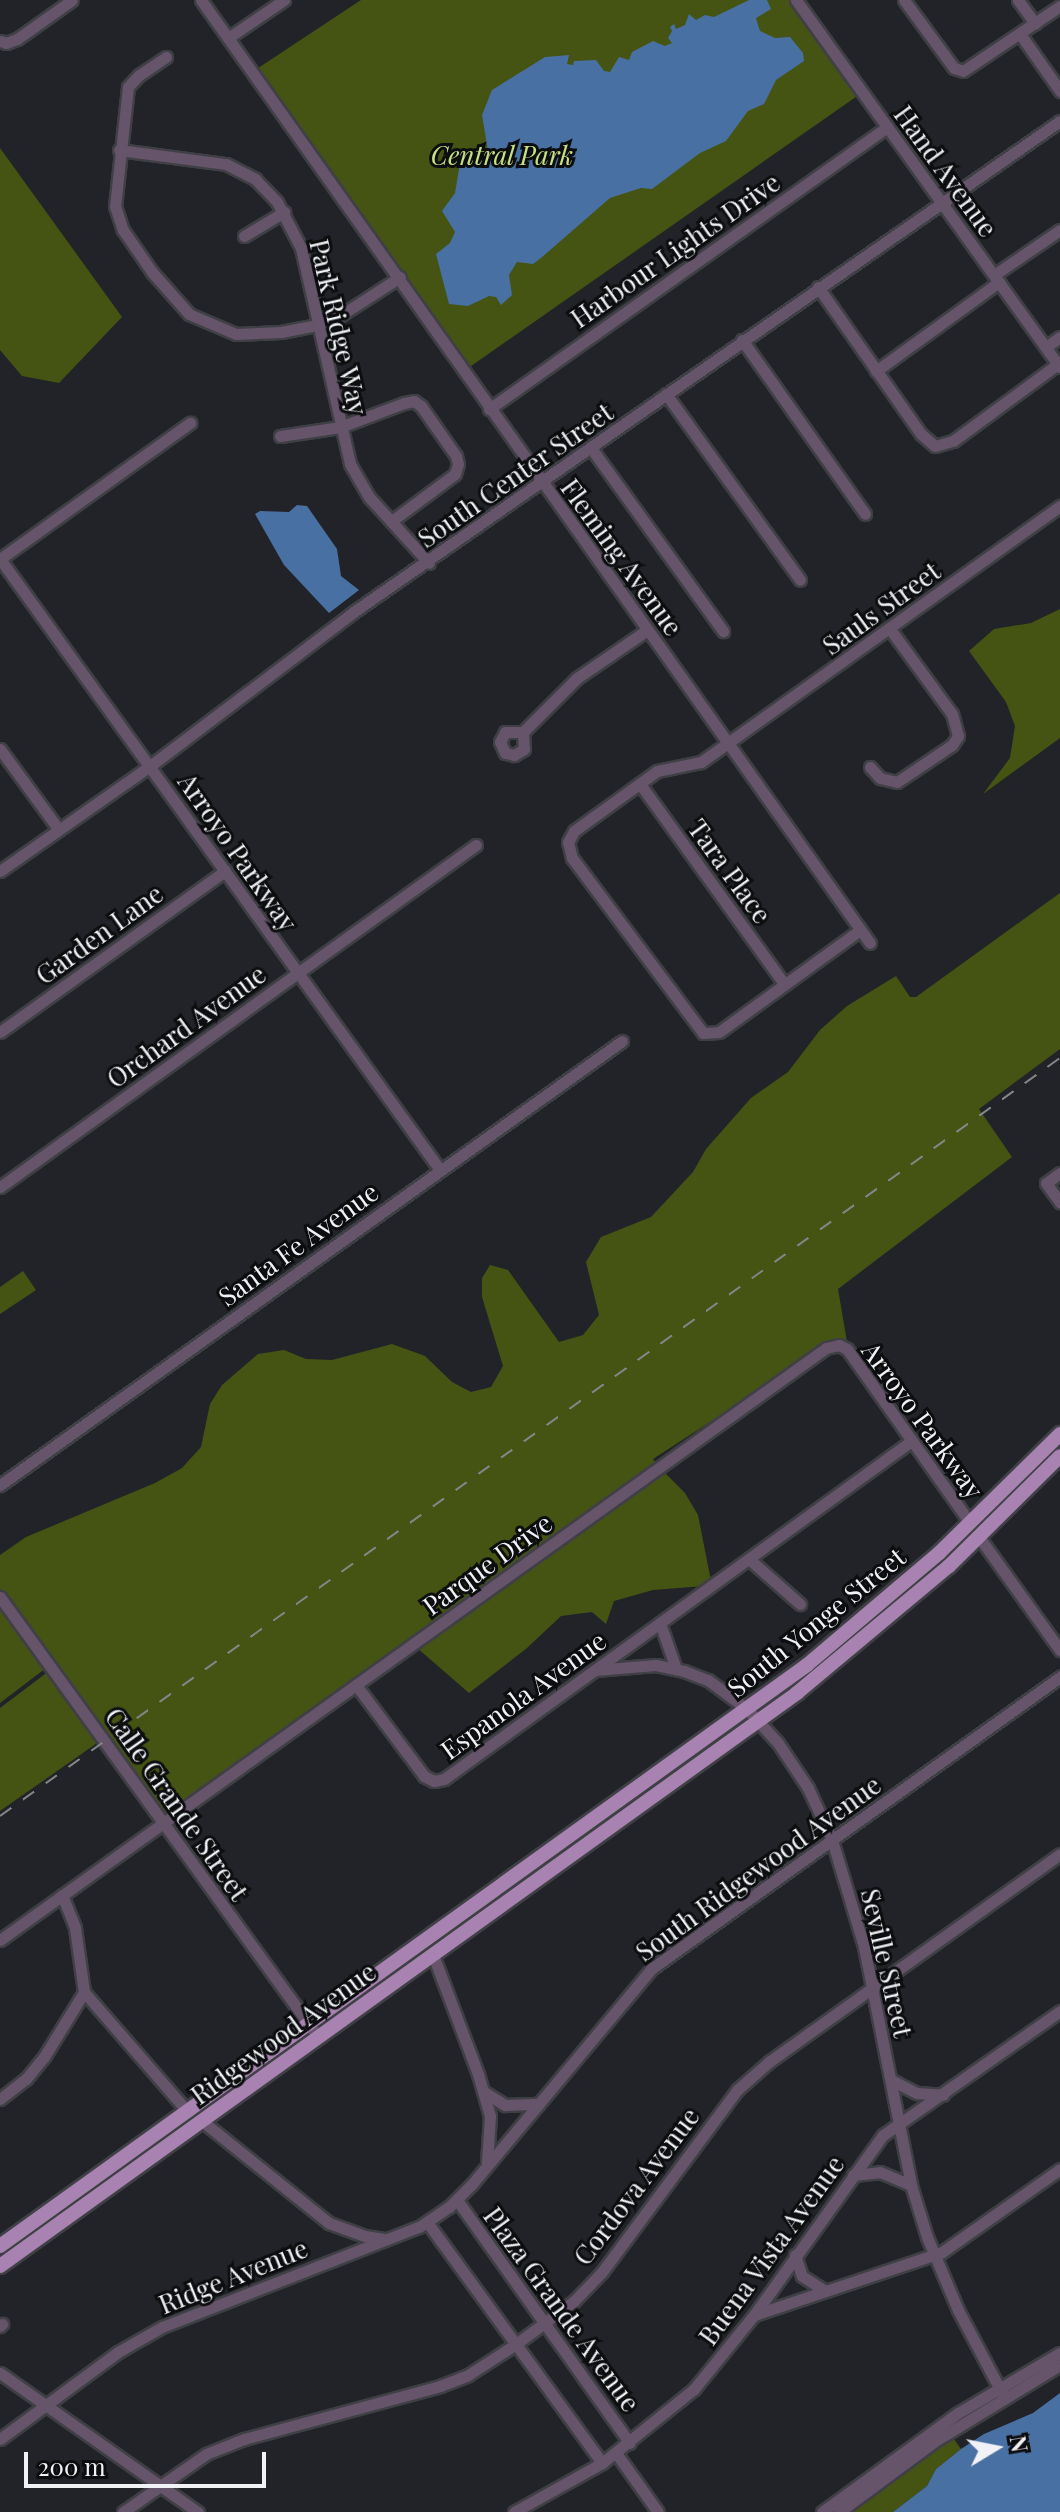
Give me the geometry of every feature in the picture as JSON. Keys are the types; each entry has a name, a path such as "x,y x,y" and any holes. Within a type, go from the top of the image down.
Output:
{"main road":[{"name":"South Yonge Street","path":"584,1827 859,1623 970,1523 1060,1434"},
{"name":"South Yonge Street","path":"594,1839 758,1721 872,1633 979,1537 1060,1456"},
{"path":"979,1537 985,1508"},
{"path":"962,1552 970,1523"},
{"name":"Ridgewood Avenue","path":"0,2246 584,1827"},
{"name":"Ridgewood Avenue","path":"0,2266 594,1839"},
{"path":"540,1878 547,1854"}],"street":[{"path":"0,41 6,43 17,39 72,0"},
{"name":"Fleming Avenue","path":"201,0 870,943"},
{"path":"228,38 284,0"},
{"name":"Hand Avenue","path":"796,0 1059,365"},
{"path":"904,0 954,68 963,71 1060,6"},
{"path":"1018,0 1035,23"},
{"path":"1020,34 1060,91"},
{"path":"166,57 139,75 128,87 115,206 123,230 152,272 189,314 236,334 316,325 341,315 400,277"},
{"name":"South Center Street","path":"0,871 150,766 352,613 429,563 742,340 1060,121"},
{"name":"Harbour Lights Drive","path":"489,409 887,127"},
{"name":"Park Ridge Way","path":"119,150 226,164 255,179 284,212 301,248 340,427 356,477 369,497 429,563"},
{"path":"244,236 284,212"},
{"path":"876,371 1060,230"},
{"path":"818,287 921,434 935,446 953,441 1059,365"},
{"path":"1046,347 1060,337"},
{"path":"742,340 865,514"},
{"path":"666,394 800,580"},
{"path":"280,436 340,427 414,401 421,406 456,456 455,474 393,520"},
{"path":"0,559 190,423"},
{"path":"591,448 723,631"},
{"name":"Sauls Street","path":"784,984 719,1032 703,1033 572,858 568,842 574,831 665,767 701,762 1060,506"},
{"name":"Arroyo Parkway","path":"0,559 440,1170"},
{"path":"870,767 880,778 897,782 952,745 958,736 952,714 890,629"},
{"path":"523,732 577,678 647,630"},
{"path":"0,749 59,830"},
{"name":"Tara Place","path":"640,784 784,984"},
{"name":"Orchard Avenue","path":"0,1187 476,845"},
{"name":"Garden Lane","path":"0,1032 225,871"},
{"path":"784,984 860,930"},
{"name":"Santa Fe Avenue","path":"0,1485 622,1041"},
{"path":"1060,1173 1046,1183 1060,1202"},
{"name":"Arroyo Parkway","path":"839,1345 847,1349 970,1523"},
{"name":"Parque Drive","path":"0,1940 826,1348 839,1345"},
{"name":"Espanola Avenue","path":"356,1685 424,1776 434,1781 444,1779 910,1442"},
{"name":"Arroyo Parkway","path":"979,1537 1060,1650"},
{"path":"749,1559 800,1604"},
{"name":"Calle Grande Street","path":"0,1597 318,2037"},
{"path":"660,1623 676,1669"},
{"name":"Seville Street","path":"595,1670 656,1665 676,1669 719,1687 747,1709 778,1743 808,1788 832,1840 874,1986 911,2185 934,2256 1002,2392"},
{"name":"South Ridgewood Avenue","path":"486,2167 651,1969 1060,1677"},
{"name":"Cordova Avenue","path":"123,2512 206,2454 244,2439 440,2386 468,2375 516,2344 574,2301 627,2243 737,2090 770,2061 1060,1854"},
{"path":"62,1895 75,1928 84,1992 188,2112"},
{"path":"433,1955 484,2092 491,2132 486,2167"},
{"path":"0,2099 26,2079 44,2057 84,1992"},
{"name":"Buena Vista Avenue","path":"514,2512 602,2463 694,2389 754,2315 883,2135 1060,2011"},
{"path":"891,2080 917,2093 943,2095"},
{"path":"484,2092 505,2105 539,2104"},
{"path":"202,2121 329,2223 365,2236 385,2239"},
{"name":"Ridge Avenue","path":"0,2439 118,2352 162,2327 427,2222 457,2200 486,2167"},
{"path":"754,2315 934,2256 1060,2169"},
{"path":"853,2175 869,2172 891,2174 911,2185"},
{"name":"Plaza Grande Avenue","path":"457,2200 630,2443"},
{"path":"427,2222 602,2463"},
{"path":"795,2255 802,2276 825,2291"},
{"path":"839,2512 1060,2353"},
{"path":"822,2512 905,2450 1002,2392 1060,2365"},
{"path":"0,2373 198,2512"},
{"name":"Plaza Grande Avenue","path":"616,2453 658,2512"}],"green space":[{"name":"Central Park","path":"361,0 796,0 863,92 464,371 252,72"},
{"path":"0,148 122,317 59,383 22,376 0,350"},
{"path":"1060,609 1060,738 983,794 1010,758 1015,726 1006,702 969,651 994,629 1031,623"},
{"path":"1060,893 1060,1049 979,1109 1012,1157 838,1289 847,1342 838,1339 653,1459 657,1465 167,1817 0,1589 0,1555 26,1537 155,1483 182,1468 201,1447 210,1404 222,1385 258,1354 284,1350 306,1359 332,1360 392,1344 425,1356 452,1382 471,1392 491,1387 503,1366 482,1297 482,1278 490,1265 508,1270 559,1342 583,1335 599,1315 586,1262 601,1237 651,1217 693,1172 706,1149 751,1098 788,1072 820,1030 847,1006 896,976 910,997 916,997"},
{"path":"23,1271 36,1290 0,1314 0,1287"},
{"path":"663,1471 685,1493 698,1515 711,1581 704,1586 653,1590 614,1601 606,1624 592,1612 561,1616 527,1648 469,1693 416,1647"},
{"path":"0,1597 50,1665 0,1703"},
{"path":"49,1671 100,1741 0,1811 0,1708"},
{"path":"949,2432 961,2449 936,2469 927,2486 893,2512 839,2512"}],"water":[{"path":"749,0 767,0 771,9 756,18 760,31 775,38 790,37 803,53 804,61 776,80 764,104 748,111 726,141 700,153 652,189 641,188 610,198 533,264 517,262 509,275 512,295 501,305 496,297 489,296 468,306 449,304 436,254 450,243 455,232 442,211 455,193 461,157 472,152 489,157 482,115 492,90 545,57 569,55 567,64 573,65 574,61 596,60 604,71 610,72 619,57 629,60 632,52 653,41 665,46 672,43 668,38 672,31 670,27 674,24 676,29 685,25 689,14 696,20 705,15 714,17"},
{"path":"297,505 307,506 337,549 341,576 359,590 329,613 284,565 255,514 260,511 289,512"},
{"path":"1060,2393 1060,2512 893,2512 927,2486 936,2469 961,2449 984,2434 1033,2413"}],"railway":[{"path":"0,1816 1060,1058"}]}
